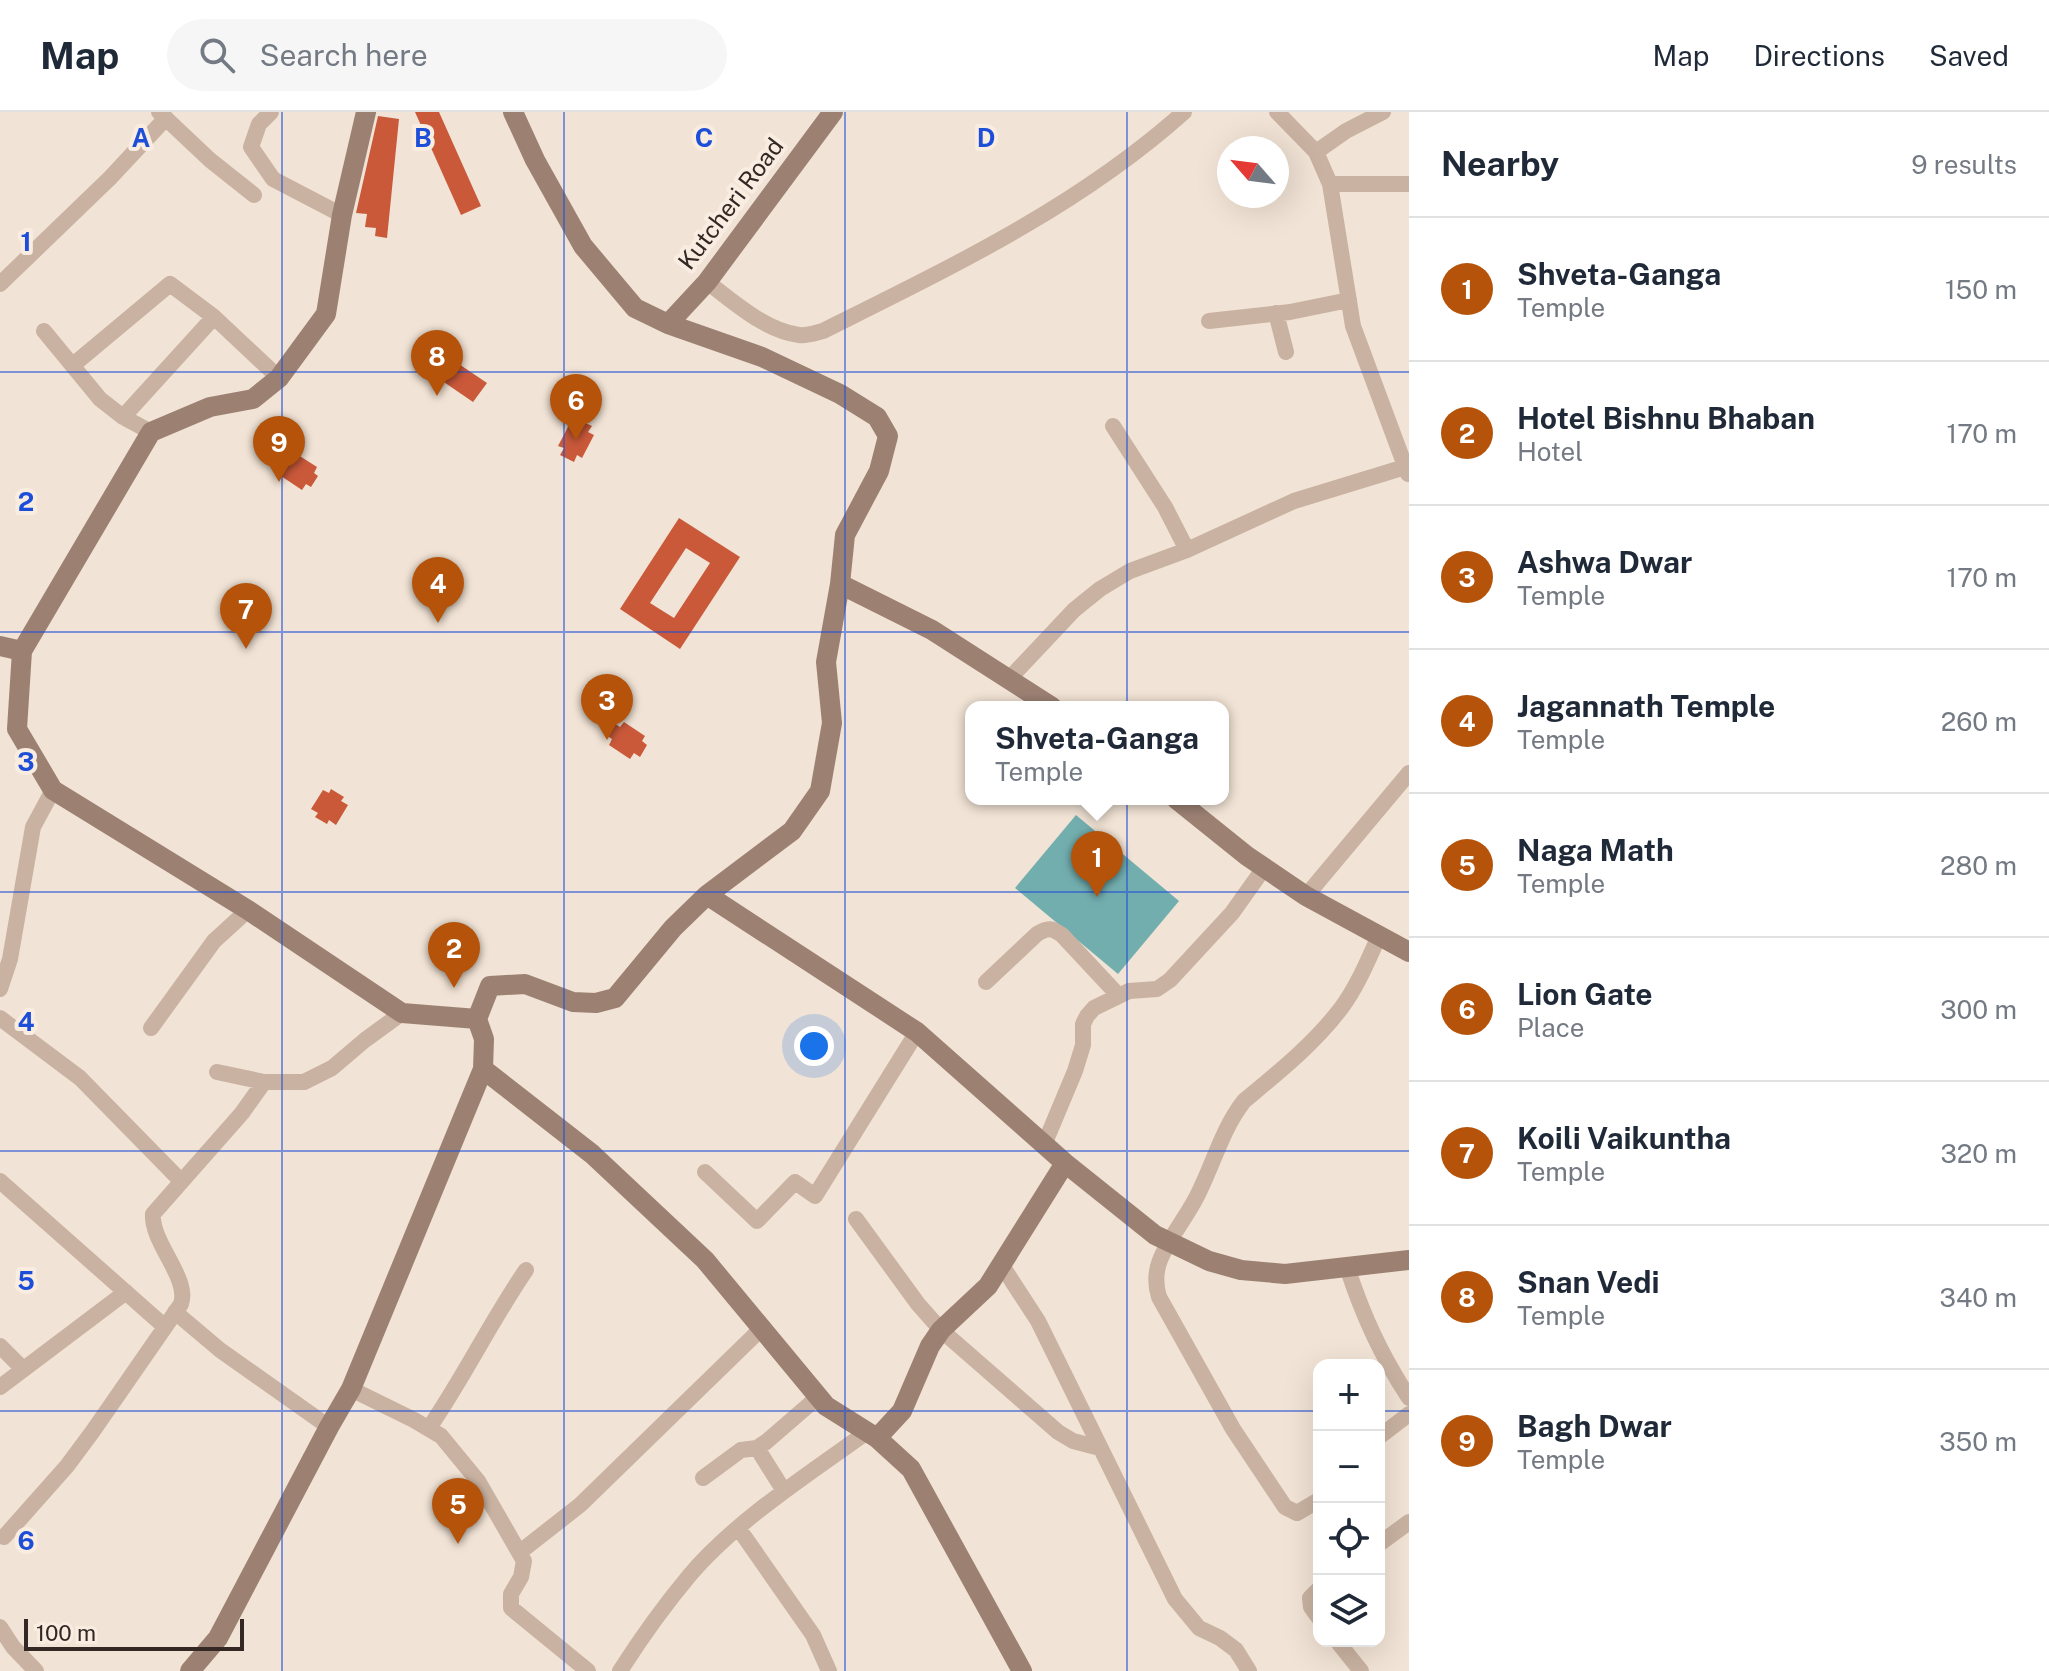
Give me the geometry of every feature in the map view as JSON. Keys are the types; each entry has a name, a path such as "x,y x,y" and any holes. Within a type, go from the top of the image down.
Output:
{"street":[{"path":"271,112 259,124 251,147 273,179 342,215"},
{"path":"366,112 342,215 326,314 279,378 253,399 210,407 151,432 22,651 17,729 53,790 248,910 402,1013 477,1019"},
{"path":"190,1671 218,1638 351,1389 483,1069 484,1039 477,1019 490,986 525,984 573,1002 596,1003 615,998 673,928 707,895 792,831 820,791 832,723 826,662 845,535 879,471 888,436 877,417 840,394 762,357 668,324 635,308 583,246 535,160 513,112"},
{"name":"Kutcheri Road","path":"668,324 707,282 833,112"},
{"path":"707,282 764,322 787,333 802,335 823,331 1039,219 1128,160 1184,112"},
{"path":"1009,679 1074,610 1130,571 1187,550 1294,501 1407,471 1353,326 1330,184 1316,152 1277,112"},
{"path":"1316,152 1346,131 1383,112"},
{"path":"0,284 110,178 162,115 225,174 254,195"},
{"path":"1330,184 1409,184"},
{"path":"73,365 170,284 214,317 279,378"},
{"path":"1209,321 1349,300"},
{"path":"1276,313 1286,352"},
{"path":"123,417 214,317"},
{"path":"44,331 100,399 123,417 151,432"},
{"path":"1113,426 1165,507 1187,550"},
{"path":"840,584 932,630 1043,701"},
{"path":"0,646 22,651"},
{"path":"1306,896 1409,773"},
{"path":"0,989 10,959 33,827 53,790"},
{"path":"1184,805 1264,868 1306,896 1409,952"},
{"path":"1044,1145 1075,1071 1083,1045 1083,1024 1094,1008 1129,991 1157,989 1170,980 1232,913 1264,868"},
{"path":"707,895 917,1032 1065,1163 1168,1242 1209,1261 1241,1270 1285,1274 1409,1260"},
{"path":"151,1028 214,941 248,910"},
{"path":"986,982 1046,928 1062,935 1119,996"},
{"path":"1314,1503 1297,1513 1285,1507 1233,1429 1159,1297 1156,1274 1168,1242 1201,1189 1235,1112 1315,1039 1343,1005 1363,973 1379,936"},
{"path":"217,1072 264,1082 304,1082 332,1068 402,1013"},
{"path":"0,1018 80,1078 181,1181"},
{"path":"705,1172 757,1221 795,1182 815,1196 917,1032"},
{"path":"483,1069 592,1154 705,1260 826,1406 872,1435 911,1469 1022,1671"},
{"path":"4,1537 67,1466 175,1312 183,1297 182,1289 153,1221 157,1207 242,1113 264,1082"},
{"path":"620,1671 690,1575 739,1529 784,1491 872,1435 902,1411 930,1346 941,1330 988,1286 1065,1163"},
{"path":"0,1181 164,1326"},
{"path":"856,1219 918,1304 941,1330 1058,1432 1073,1441 1100,1448"},
{"path":"1001,1264 1038,1321 1175,1599 1199,1628 1236,1650 1249,1671"},
{"path":"1347,1267 1382,1357 1409,1398"},
{"path":"429,1428 526,1270"},
{"path":"0,1387 126,1292"},
{"path":"175,1312 220,1350 329,1427"},
{"path":"520,1552 580,1505 763,1327"},
{"path":"0,1346 22,1368"},
{"path":"351,1389 429,1428 452,1446 478,1481 520,1552 525,1568 511,1594 511,1608 588,1671"},
{"path":"703,1478 741,1450 757,1448 818,1397"},
{"path":"1385,1432 1409,1414"},
{"path":"757,1448 784,1491"},
{"path":"1385,1540 1409,1522"},
{"path":"739,1529 813,1635 829,1671"},
{"path":"0,1627 6,1652 36,1671"},
{"path":"1342,1647 1361,1671"}],"water":[{"path":"1076,815 1179,901 1118,974 1015,888"}],"building":[{"path":"415,112 439,112 481,206 461,215"},
{"path":"378,116 399,119 387,238 375,236 376,228 365,227 367,214 356,213"},
{"path":"450,358 487,383 473,402 438,378"},
{"path":"579,420 592,426 588,432 594,435 582,458 577,455 574,462 560,455 564,448 558,446 570,423 576,426"},
{"path":"295,453 317,467 314,473 318,476 311,487 306,484 302,490 281,476 284,471 279,468 288,455 292,458"},
{"path":"679,518 740,557 680,649 620,609","holes":["686,548 710,563 674,618 650,603"]},
{"path":"624,722 645,736 642,741 647,745 640,757 634,753 630,759 609,745 612,739 606,735 614,723 620,727"},
{"path":"331,789 344,797 341,801 348,805 336,825 315,817 318,813 311,809 323,790 329,793"}],"place":[{"name":"Snan Vedi","path":"437,396"},
{"name":"Lion Gate","path":"576,440"},
{"name":"Bagh Dwar","path":"279,482"},
{"name":"Jagannath Temple","path":"438,623"},
{"name":"Koili Vaikuntha","path":"246,649"},
{"name":"Ashwa Dwar","path":"607,740"},
{"name":"Shveta-Ganga","path":"1097,897"},
{"name":"Hotel Bishnu Bhaban","path":"454,988"},
{"name":"Naga Math","path":"458,1544"}]}
